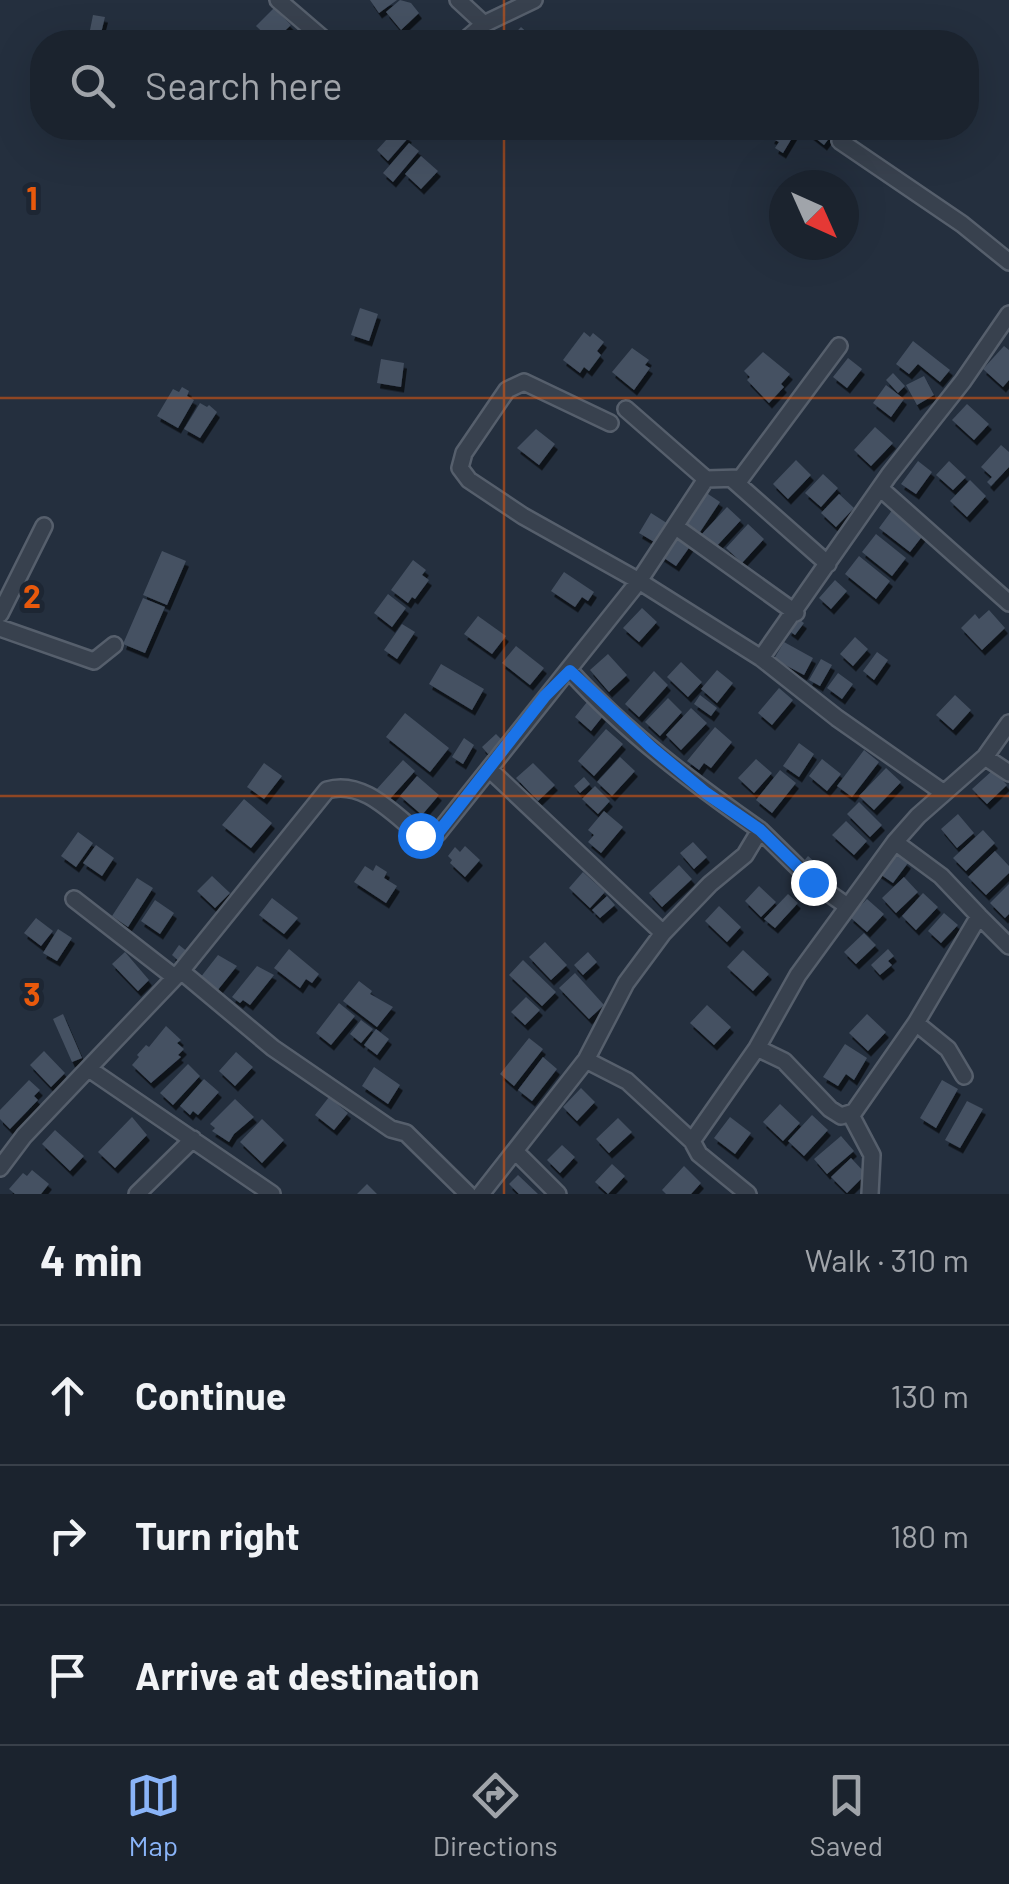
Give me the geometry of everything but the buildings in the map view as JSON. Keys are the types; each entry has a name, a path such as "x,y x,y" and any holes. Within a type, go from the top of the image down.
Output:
{"street":[{"path":"278,0 313,30"},
{"path":"458,0 484,24"},
{"path":"477,30 534,0"},
{"path":"840,141 962,224 1009,262"},
{"path":"761,658 1009,314"},
{"path":"626,408 706,478 741,478 839,346"},
{"path":"610,423 524,382 507,390 464,453 460,468 469,480 523,516 761,658 837,718 944,793"},
{"path":"0,1168 24,1136 177,973 327,790 342,785 366,793 428,838 438,833 639,582 706,478"},
{"path":"733,480 828,564"},
{"path":"881,489 1009,602"},
{"path":"0,614 44,526"},
{"path":"676,526 796,613"},
{"path":"0,628 94,662 114,645"},
{"path":"570,671 652,748 706,793 760,830 813,882 847,906"},
{"path":"692,1141 757,1048 798,975 895,842 985,756 1009,723"},
{"path":"985,756 1009,774"},
{"path":"489,769 663,933"},
{"path":"481,1194 586,1060 626,982 663,933 710,884 745,855 760,830"},
{"path":"895,842 941,876 1009,946"},
{"path":"74,899 273,1048 390,1129 406,1133 468,1194"},
{"path":"870,1194 872,1156 853,1120 854,1112 916,1023 979,916"},
{"path":"916,1023 948,1049 964,1076"},
{"path":"757,1048 784,1061 830,1109 841,1116 854,1112"},
{"path":"586,1060 627,1081 692,1141 700,1154 748,1194"},
{"path":"89,1068 272,1194"},
{"path":"137,1194 193,1139"},
{"path":"516,1152 558,1194"}],"route":[{"path":"420,835 428,838 438,833 545,696 570,671 652,748 706,793 760,830 813,882"}]}
